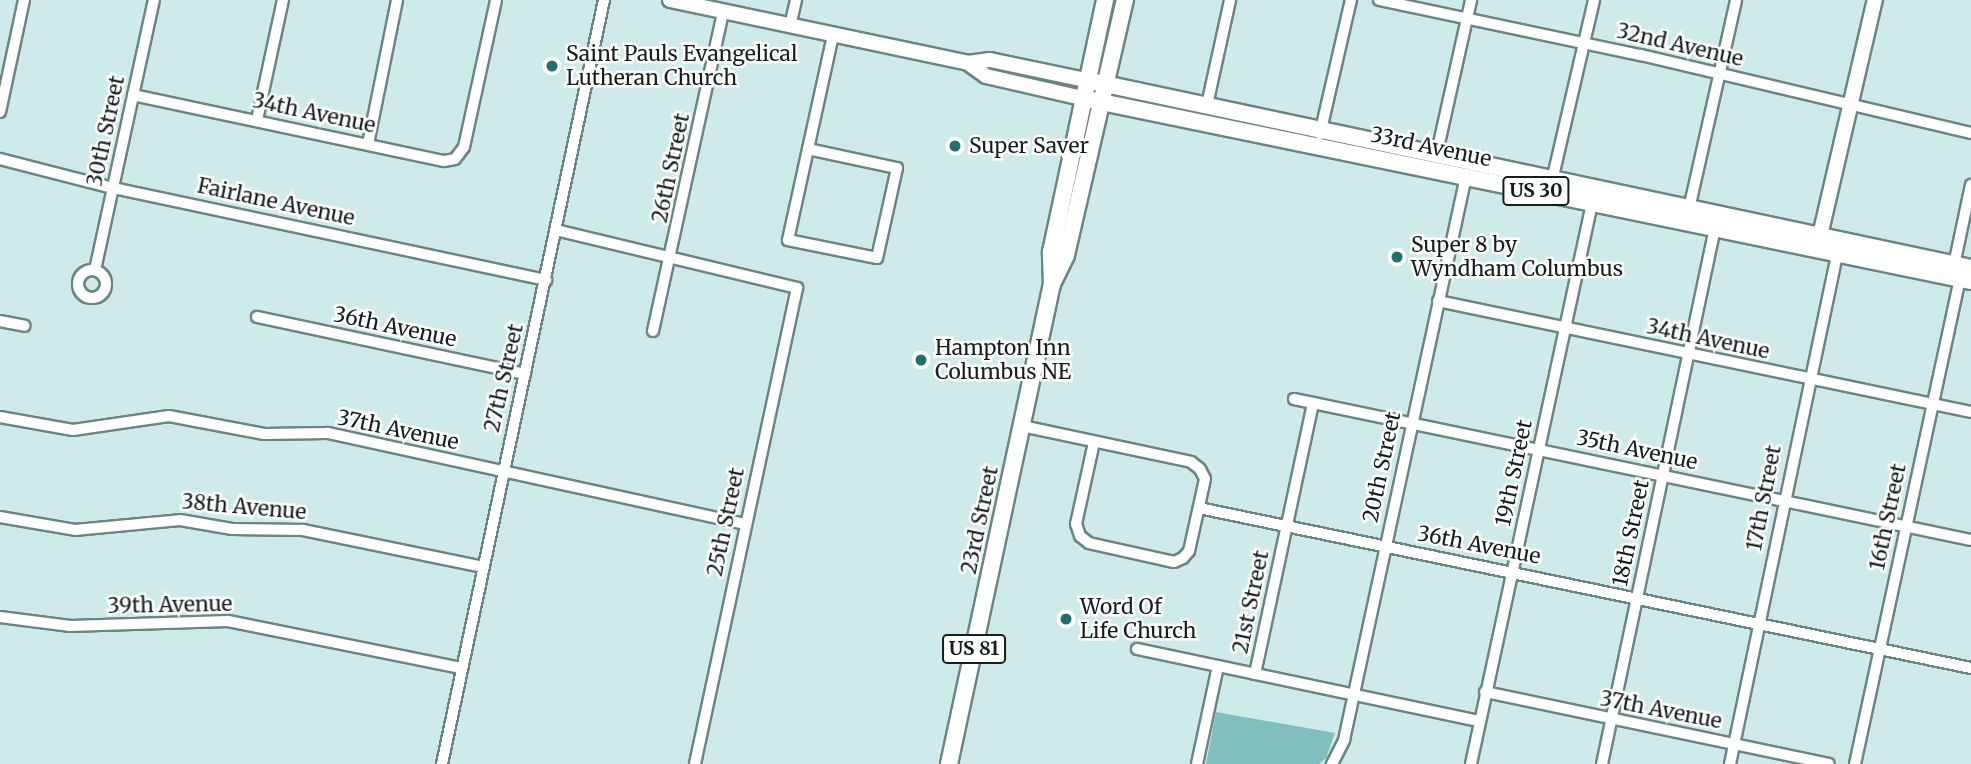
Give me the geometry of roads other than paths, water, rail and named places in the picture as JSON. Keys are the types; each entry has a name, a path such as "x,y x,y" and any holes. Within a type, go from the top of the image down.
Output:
{"highway":[{"name":"23rd Street","path":"1052,285 1051,252 1105,0"},
{"name":"23rd Street","path":"949,764 1052,285 1066,255 1125,0"},
{"name":"33rd Avenue","path":"1086,80 1207,105 1319,138 1466,176 1551,187"},
{"name":"33rd Avenue","path":"1082,98 1436,157 1715,228 1819,243"},
{"name":"33rd Avenue","path":"1594,196 1689,209 1819,243 1964,273"}],"main road":[{"name":"33rd Avenue","path":"670,0 968,62 990,60 1086,80"},
{"path":"1819,243 1874,0"},
{"name":"33rd Avenue","path":"968,62 986,76 1082,98"}],"street":[{"path":"0,112 24,0"},
{"name":"30th Street","path":"95,270 154,0"},
{"path":"257,120 283,0"},
{"path":"368,144 397,0"},
{"name":"34th Avenue","path":"133,95 444,161 455,159 468,129 496,0"},
{"name":"27th Street","path":"442,764 604,0"},
{"path":"790,26 796,0"},
{"path":"1207,105 1230,0"},
{"path":"1319,138 1351,0"},
{"name":"32nd Avenue","path":"1379,0 1583,43 1971,133"},
{"path":"1436,157 1471,0"},
{"path":"1551,187 1594,0"},
{"path":"1689,209 1735,0"},
{"name":"26th Street","path":"653,331 672,259 723,12"},
{"path":"808,149 897,168 877,258 788,240 833,35"},
{"path":"0,52 12,55"},
{"name":"Fairlane Avenue","path":"0,159 113,188 546,280"},
{"name":"20th Street","path":"1332,764 1344,740 1466,176"},
{"name":"16th Street","path":"1856,764 1933,404 1964,273 1971,185"},
{"name":"19th Street","path":"1471,764 1594,196"},
{"name":"18th Street","path":"1602,764 1715,228"},
{"path":"556,230 672,259"},
{"name":"17th Street","path":"1730,764 1838,247"},
{"name":"25th Street","path":"672,259 797,288 695,764"},
{"name":"34th Avenue","path":"1438,301 1971,412"},
{"name":"36th Avenue","path":"257,317 525,374"},
{"path":"0,321 25,326"},
{"name":"35th Avenue","path":"1294,399 1971,540"},
{"name":"21st Street","path":"1197,764 1219,666 1255,674 1313,403"},
{"name":"37th Avenue","path":"0,417 73,430 169,416 264,434 328,433 745,524"},
{"path":"1022,426 1191,463 1205,479 1189,551 1174,562 1089,543 1076,524 1094,442"},
{"name":"36th Avenue","path":"1199,508 1971,668"},
{"name":"38th Avenue","path":"0,517 75,530 180,520 232,529 303,530 482,567"},
{"name":"39th Avenue","path":"0,617 70,626 228,621 462,667"},
{"path":"1137,649 1219,666"},
{"path":"1255,674 1479,720"},
{"name":"37th Avenue","path":"1485,692 1829,764"}],"place":[{"name":"Saint Pauls Evangelical Lutheran Church","path":"552,66"},
{"name":"Super Saver","path":"955,146"},
{"name":"Super 8 by Wyndham Columbus","path":"1397,257"},
{"name":"Hampton Inn Columbus NE","path":"921,360"},
{"name":"Word Of Life Church","path":"1066,619"}]}
